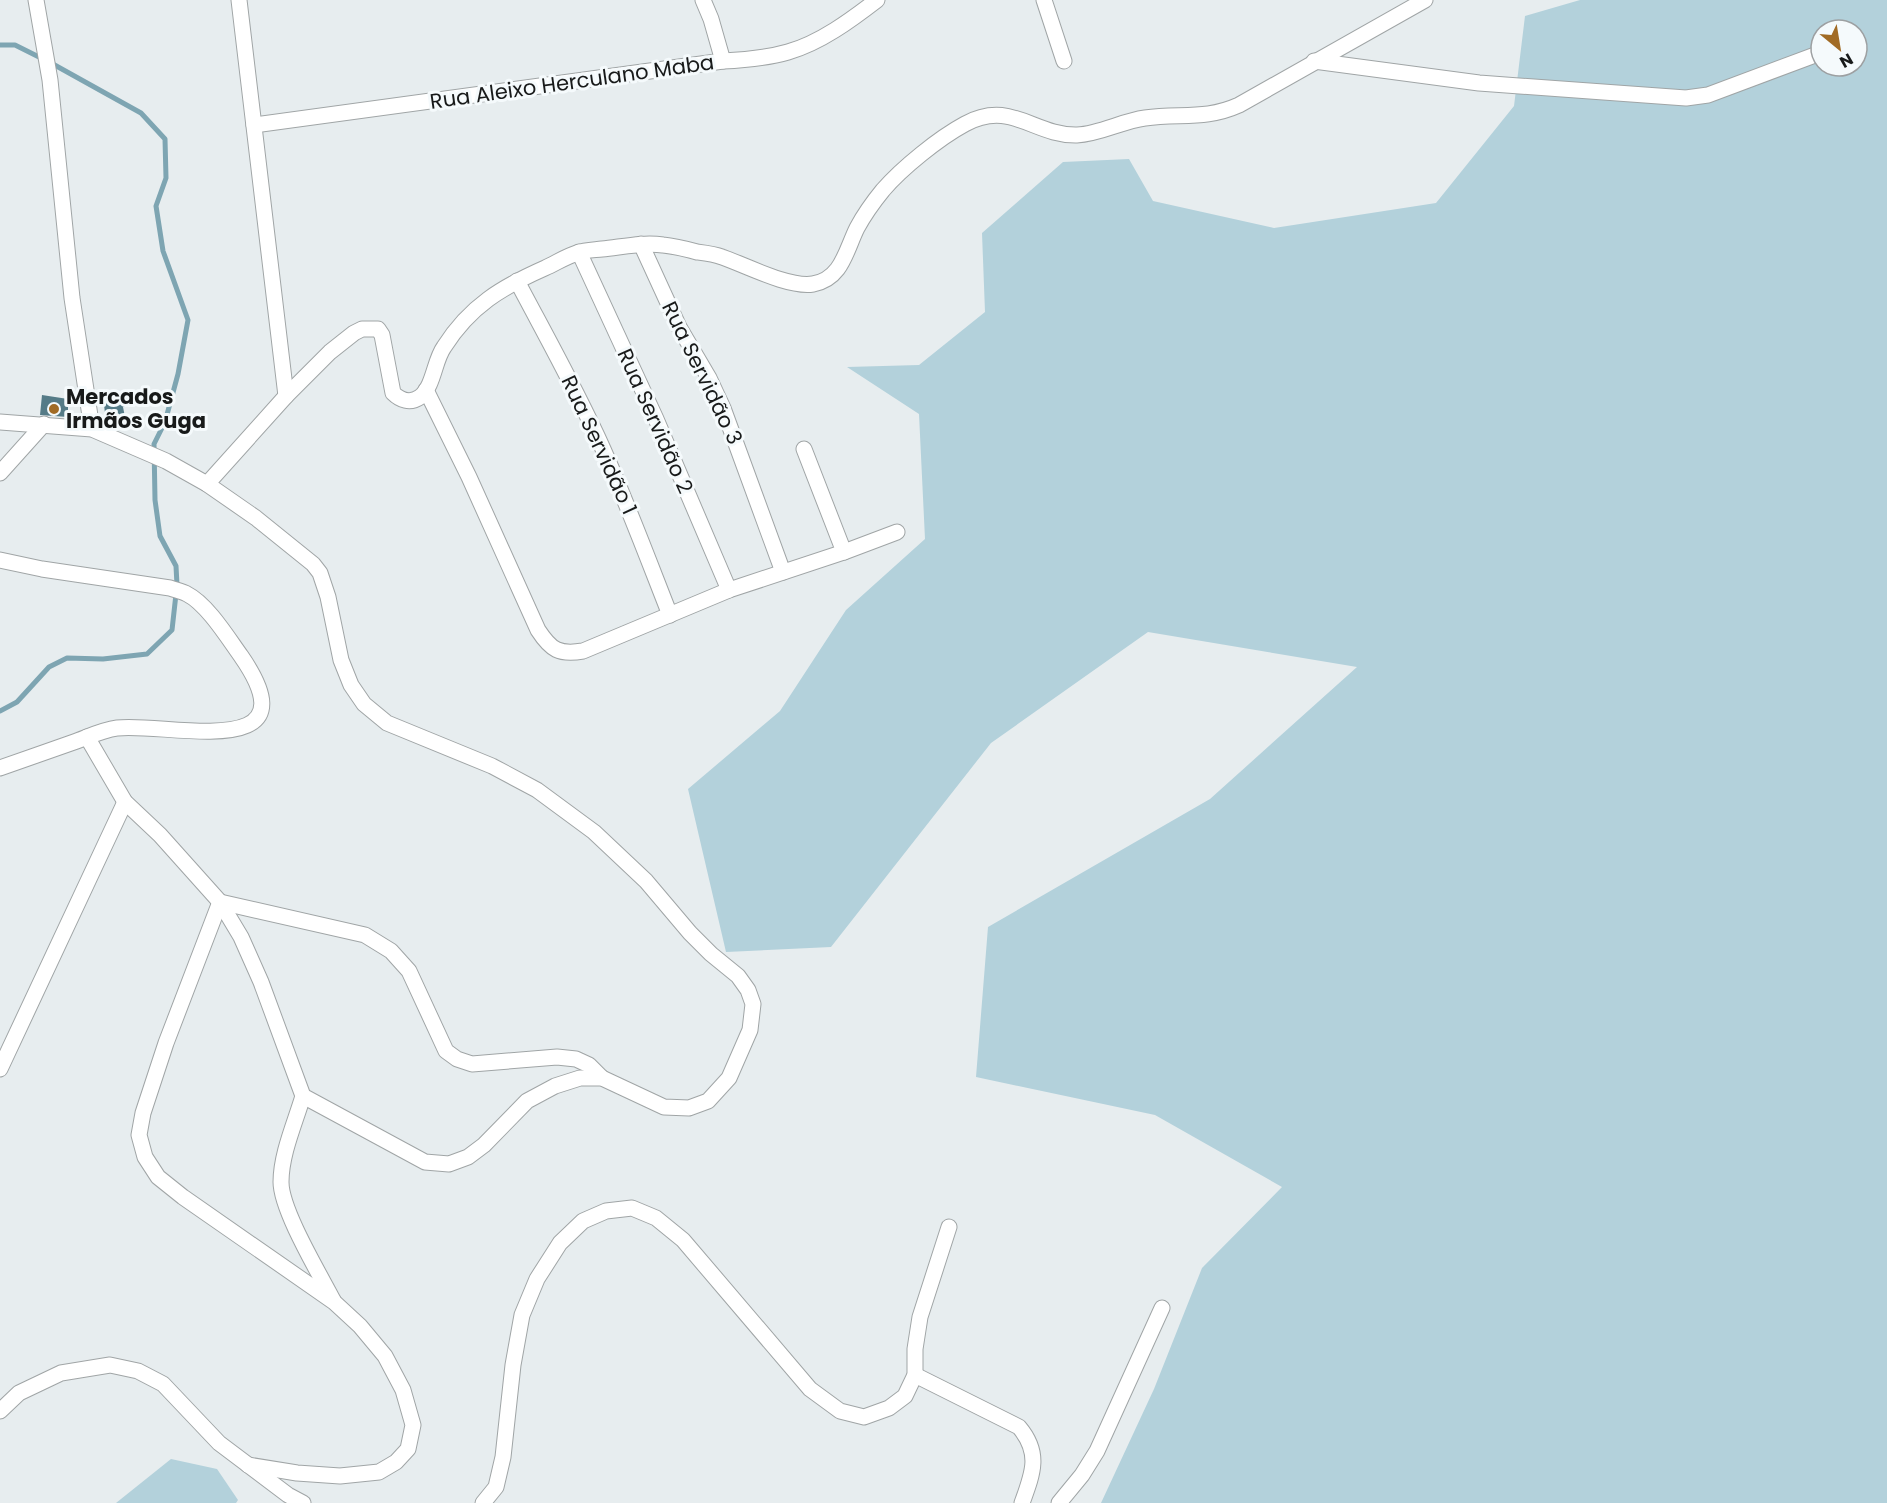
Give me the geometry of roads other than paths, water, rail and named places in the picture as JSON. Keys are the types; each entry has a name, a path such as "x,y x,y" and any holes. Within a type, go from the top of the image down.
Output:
{"street":[{"path":"36,0 50,80 72,298 92,429"},
{"path":"238,0 286,396"},
{"path":"703,0 723,61"},
{"name":"Rua Aleixo Herculano Maba","path":"254,125 723,61 752,59 789,52 826,35 877,0"},
{"path":"1044,0 1064,61"},
{"path":"207,484 286,396 344,340 362,329 378,329 382,335 393,393 399,399 410,401 419,397 426,390 442,349 482,303 517,281 579,252 641,244 662,245 721,256 736,264 794,283 809,285 823,282 835,273 843,261 858,227 883,190 923,153 965,124 992,114 1005,115 1058,134 1077,135 1144,118 1222,112 1239,105 1425,0"},
{"path":"1314,61 1479,83 1686,98 1708,95 1809,57"},
{"name":"Rua Servidão 3","path":"641,244 674,318 709,378 723,408 783,572"},
{"name":"Rua Servidão 2","path":"579,252 656,419 729,590"},
{"name":"Rua Servidão 1","path":"517,281 603,448 670,615"},
{"path":"426,390 464,467 538,630 547,643 558,651 570,653 583,651 729,590 897,532"},
{"path":"0,422 92,429 142,449 207,484 256,518 313,564 325,585 341,660 351,685 364,704 387,723 492,766 537,790 594,832 646,881 690,933 738,976 748,990 753,1004 750,1030 729,1078 708,1101 689,1108 664,1107 602,1078 589,1065 576,1059 557,1057 472,1064 457,1059 446,1051 409,971 391,951 365,934 220,902"},
{"path":"0,473 44,424"},
{"path":"804,448 844,552"},
{"path":"0,560 186,592 205,610 251,670 261,700 259,713 250,724 236,730 217,732 136,727 116,729 0,768"},
{"path":"87,737 125,802 160,835 220,902 241,937 261,982 303,1096 284,1162 281,1181 282,1196 334,1302"},
{"path":"0,1070 125,802"},
{"path":"220,902 166,1043 143,1113 140,1135 145,1157 158,1177 183,1197 334,1302 360,1326 385,1356 403,1390 413,1425 408,1449 396,1462 379,1472 340,1476 297,1473 248,1465"},
{"path":"303,1096 425,1162 449,1164 468,1157 484,1145 527,1101 555,1086 579,1078 602,1078"},
{"path":"483,1503 496,1487 504,1457 513,1365 522,1315 537,1279 560,1243 583,1221 606,1211 632,1208 656,1218 683,1240 810,1389 840,1411 864,1417 889,1408 905,1396 915,1375 915,1348 920,1317 949,1227"},
{"path":"1059,1503 1083,1475 1097,1451 1162,1308"},
{"path":"0,1411 19,1393 61,1373 110,1365 138,1371 163,1384 219,1443 288,1495 303,1503"},
{"path":"915,1375 1019,1427 1029,1439 1034,1457 1030,1482 1022,1503"}],"waterway":[{"path":"0,45 15,45 43,59"},
{"path":"0,711 17,702 49,667 67,658 103,659 147,654 172,630 177,585 176,566 160,536 155,500 154,444 165,422 178,374 188,320 163,251 156,206 166,178 165,139 141,113 51,63"}],"place":[{"name":"Mercados Irmãos Guga","path":"54,409"}]}
